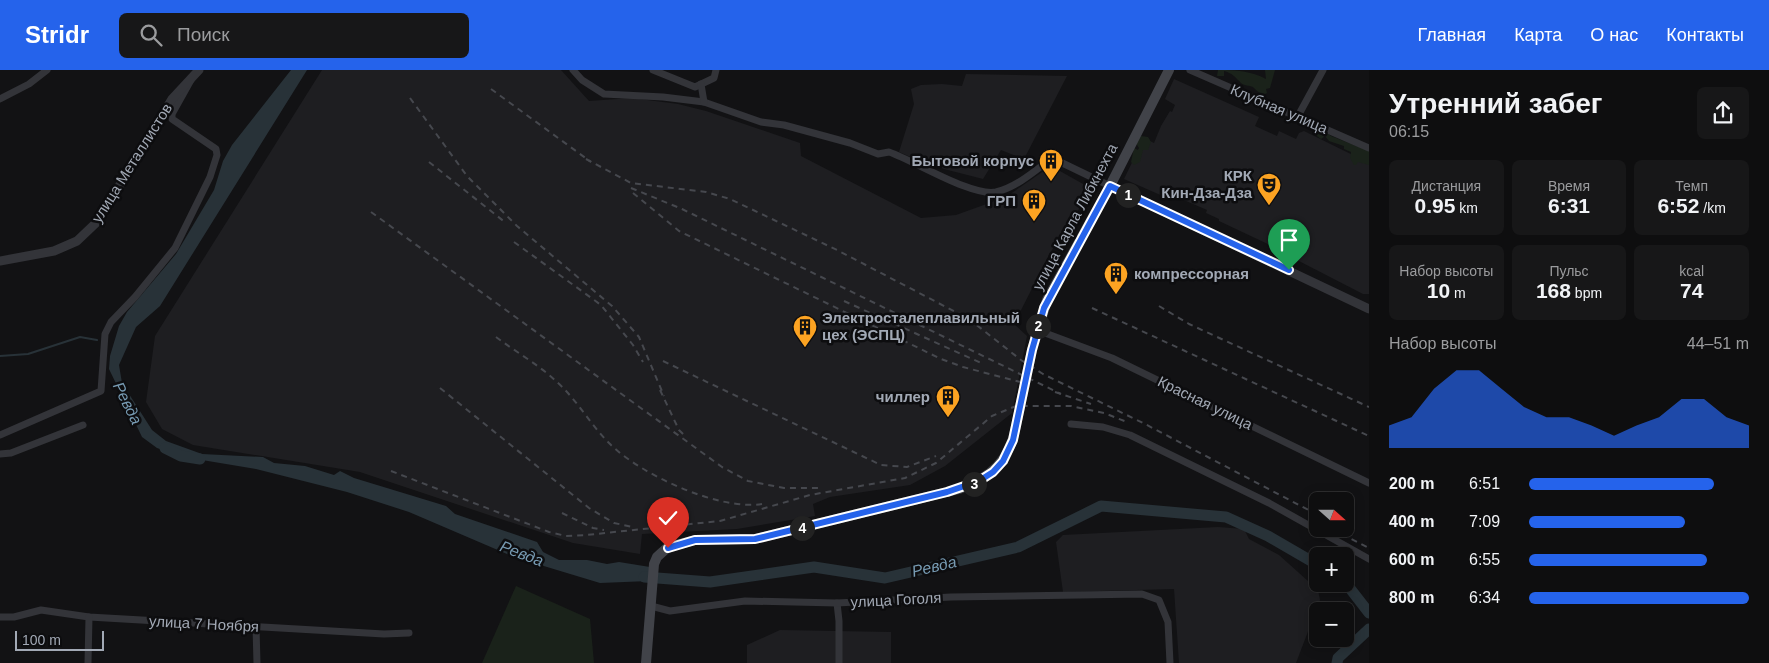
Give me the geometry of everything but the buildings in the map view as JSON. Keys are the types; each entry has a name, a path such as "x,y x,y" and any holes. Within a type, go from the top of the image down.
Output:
{"main road":[{"name":"улица Карла Либкнехта","path":"651,601 656,560 664,550 695,540 755,539 970,485 986,478 1003,461 1010,448 1037,330 1047,300 1110,186 1169,70"},
{"path":"646,663 651,601"}],"street":[{"path":"0,99 29,84 47,70"},
{"name":"улица Металлистов","path":"0,261 54,251 77,240 98,221 172,99 199,70"},
{"path":"573,70 582,80 604,94 663,97 704,102 760,122 784,124 850,143 878,154 889,152 960,184 987,193 998,191 1021,180 1052,158 1369,309"},
{"path":"653,70 695,87 714,78 716,70"},
{"name":"Клубная улица","path":"1190,70 1369,148"},
{"path":"1298,116 1323,70"},
{"path":"0,435 101,391 105,334 111,322 135,297 175,248 210,178 217,155 216,149 172,119 172,114 189,87 192,77"},
{"path":"701,84 704,102"},
{"name":"Красная улица","path":"1037,330 1112,358 1369,483"},
{"path":"1071,424 1103,427 1130,435 1269,503 1369,559"},
{"path":"0,454 11,453 84,425"},
{"name":"улица Гоголя","path":"651,601 670,611 745,601 837,603 951,597 1142,594 1159,600 1168,622 1170,663"},
{"path":"837,603 839,663"},
{"name":"улица 7 Ноября","path":"0,617 14,617 41,610 89,617 384,634 409,633"},
{"path":"88,663 89,617"},
{"path":"256,627 257,663"}],"shaded area":[{"path":"322,70 561,70 589,101 632,98 678,104 706,111 800,143 801,156 921,218 956,215 1006,197 1051,166 1092,189 1050,253 1014,324 1027,336 1012,413 945,466 910,485 830,497 813,504 815,516 737,529 642,534 640,554 573,543 360,472 193,445 162,429 146,402 155,336"},
{"path":"1218,70 1255,74 1266,79 1265,70 1275,70 1270,88 1266,89 1267,93 1263,95 1253,87 1242,84 1227,72 1224,71 1224,76 1217,76"},
{"path":"966,74 1067,76 1024,159 1001,150 983,179 944,169 915,155 913,158 899,152 914,104 911,89 921,85 942,84 962,86"},
{"path":"1174,79 1259,117 1255,126 1277,136 1279,131 1296,139 1299,133 1304,131 1369,163 1369,294 1363,294 1297,260 1295,257 1219,221 1219,219 1206,213 1207,210 1170,194 1165,197 1124,179 1144,138 1154,143 1161,126 1170,111 1172,112 1175,105 1165,99"},
{"path":"1319,127 1331,136 1369,151 1369,165 1358,162 1354,165 1350,158 1351,152 1344,149 1344,146 1329,141 1325,136 1321,139 1313,133"},
{"path":"1141,136 1148,137 1151,142 1148,150 1143,150 1140,162 1134,165 1131,162 1134,148 1138,150 1139,148 1136,143"},
{"path":"1218,527 1244,529 1249,539 1279,555 1309,582 1309,592 1318,592 1319,602 1309,602 1309,629 1296,663 1179,663 1174,589 1063,592 1056,542 1063,535"},
{"path":"516,586 590,619 594,663 482,663"},
{"path":"780,630 891,632 891,663 747,663 747,645"}],"water":[{"path":"291,70 307,70 160,306 136,327 119,365 122,383 152,430 166,441 202,454 263,457 274,463 305,466 334,475 340,471 354,478 446,506 455,514 537,542 543,552 559,560 587,560 607,564 619,562 650,567 649,581 600,583 514,557 409,512 347,492 256,469 184,457 157,448 142,437 109,369 110,356 119,326 127,312 176,254 214,190 223,161 232,145"}],"waterway":[{"path":"0,356 28,354 80,337 97,340"},
{"name":"Ревда","path":"165,448 181,456 200,459"},
{"name":"Ревда","path":"644,577 710,582 814,567 885,578 1018,547 1101,506 1226,517 1268,536 1309,560"},
{"name":"Ревда","path":"1353,592 1369,613"},
{"name":"Ревда","path":"1337,663 1338,658 1369,629"}],"railway":[{"path":"491,89 591,162"},
{"path":"410,98 467,176 517,226 612,306 639,337 664,396"},
{"path":"586,159 631,183 706,192 730,199 837,250 969,319 1021,360 1043,374 1145,424 1309,510"},
{"path":"429,162 506,223"},
{"path":"631,188 682,209 1061,394"},
{"path":"633,193 679,231 941,359 963,367 1024,383"},
{"path":"371,212 722,467 748,481 784,488 821,488"},
{"path":"514,242 601,305 633,345 643,362"},
{"path":"844,301 981,363"},
{"path":"1159,306 1189,324 1369,407"},
{"path":"1092,308 1369,436"},
{"path":"496,337 557,382 571,396 609,443 622,455 640,467 659,478 703,496 744,505 762,504"},
{"path":"663,361 881,465 907,467 936,456"},
{"path":"440,388 589,508 614,523 633,527"},
{"path":"660,390 679,430 685,436"},
{"path":"1055,392 1091,404"},
{"path":"391,471 549,532 566,536 586,535 720,521 810,495 905,478 936,463 992,416 1016,406 1071,406 1104,413 1127,422"},
{"path":"562,513 593,528 604,530"},
{"path":"1350,538 1369,548"}],"place":[{"name":"Бытовой корпус","path":"1051,182"},
{"name":"КРК Кин-Дза-Дза","path":"1269,206"},
{"name":"ГРП","path":"1034,222"},
{"name":"компрессорная","path":"1116,295"},
{"name":"Электросталеплавильный цех (ЭСПЦ)","path":"805,348"},
{"name":"чиллер","path":"948,418"}],"route":[{"path":"668,548 695,540 738,541 755,539 959,489 986,478 1003,461 1013,440 1040,316 1110,186 1289,270"}]}
